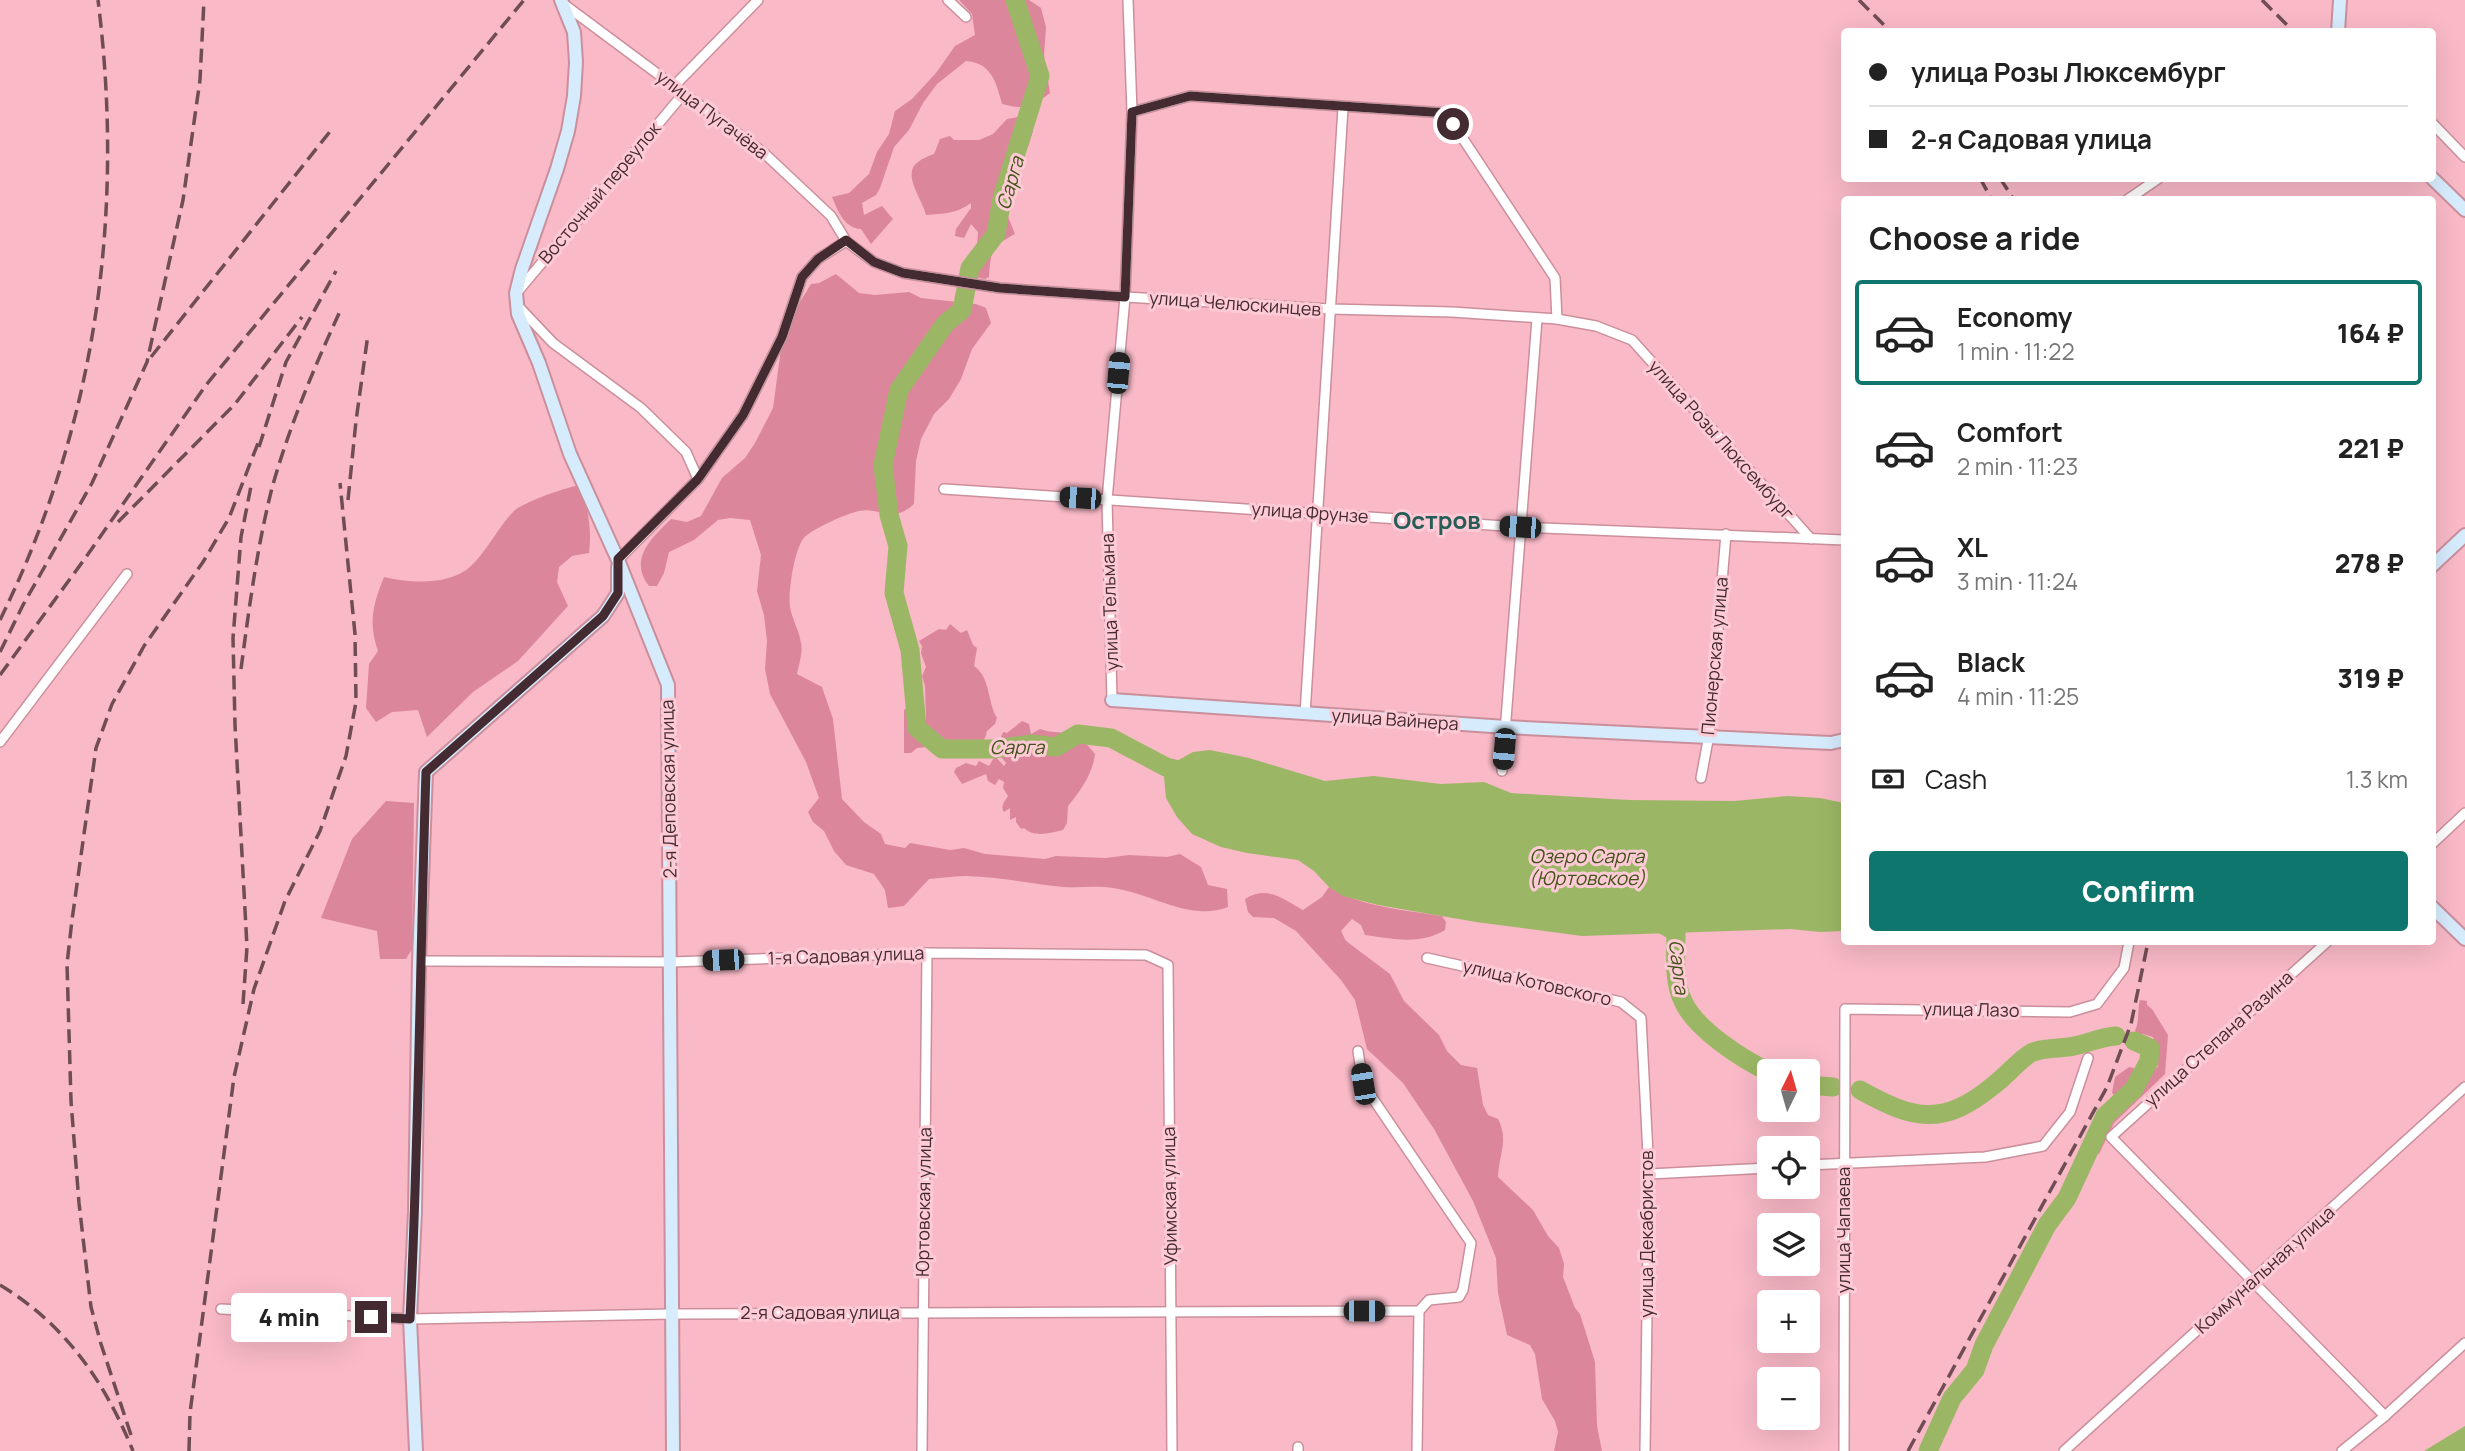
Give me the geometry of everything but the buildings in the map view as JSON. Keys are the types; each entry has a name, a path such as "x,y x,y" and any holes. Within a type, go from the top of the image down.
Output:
{"street":[{"path":"674,86 758,0"},
{"path":"948,0 966,17"},
{"name":"улица Тельмана","path":"1112,701 1107,500 1125,297 1132,112 1128,0"},
{"path":"2339,28 2340,0"},
{"path":"563,2 573,32 576,62 574,96 568,131 522,269 517,299 553,343 642,408 686,452 698,479"},
{"name":"улица Пугачёва","path":"563,2 764,153 831,216 846,240"},
{"name":"Восточный переулок","path":"517,299 684,93"},
{"path":"1132,112 1190,96 1446,113 1555,278 1557,319"},
{"path":"1305,714 1343,108"},
{"path":"2436,127 2465,157"},
{"path":"2133,196 2154,182"},
{"path":"2436,182 2465,210"},
{"path":"416,1451 410,1319 426,772 603,616 618,593 618,559 698,479 743,415 782,337 802,277 818,259 846,240"},
{"name":"улица Челюскинцев","path":"846,240 874,262 903,273 986,286 1330,309 1452,312 1557,319 1596,326 1632,340"},
{"name":"2-я Деповская улица","path":"517,299 518,314 539,363 570,454 618,559 668,685 673,1451"},
{"path":"1502,771 1537,319"},
{"name":"улица Розы Люксембург","path":"1632,340 1811,539"},
{"name":"улица Фрунзе","path":"944,489 1520,527 1841,540"},
{"name":"Пионерская улица","path":"1701,778 1709,735 1726,534"},
{"path":"2436,562 2465,535"},
{"path":"0,742 127,574"},
{"name":"улица Вайнера","path":"1112,701 1506,727 1831,743 1841,741"},
{"path":"2436,840 2465,813"},
{"path":"2436,911 2465,939"},
{"name":"улица Лазо","path":"1845,1009 2070,1012 2097,1004 2124,968 2128,945"},
{"name":"улица Степана Разина","path":"2252,1283 2111,1137 2324,945"},
{"name":"1-я Садовая улица","path":"419,961 671,962 927,953 1146,954"},
{"name":"Юртовская улица","path":"922,1451 927,953"},
{"name":"Уфимская улица","path":"1146,954 1168,965 1172,1451"},
{"name":"улица Котовского","path":"1427,958 1621,1002 1641,1018"},
{"name":"улица Чапаева","path":"1844,1451 1845,1009"},
{"name":"улица Декабристов","path":"1641,1018 1649,1174 1645,1451"},
{"path":"1358,1051 1363,1084 1471,1243 1464,1290 1459,1297 1429,1300 1419,1311 1417,1451"},
{"path":"1820,1164 1985,1157 2043,1146 2070,1112 2088,1058"},
{"name":"Коммунальная улица","path":"2064,1451 2465,1087"},
{"path":"1649,1174 1757,1168"},
{"path":"2252,1283 2385,1416"},
{"name":"2-я Садовая улица","path":"220,1310 410,1319 923,1312 1419,1311"},
{"path":"2342,1451 2465,1343"}],"shaded area":[{"path":"959,0 1029,0 1041,8 1046,27 1044,55 1050,93 1028,106 1002,104 995,81 987,69 966,61 937,84 909,130 894,147 876,195 862,203 864,215 882,206 893,219 871,244 861,229 850,226 842,218 832,197 849,193 869,174 877,152 889,134 895,111 912,99 936,73 955,46 975,35 972,14"},
{"path":"1029,115 1033,131 1028,147 1018,157 1010,190 1000,193 998,203 1015,234 1001,242 994,250 989,277 975,277 970,268 976,259 978,232 971,224 964,238 955,236 956,229 971,208 971,203 956,211 926,215 912,180 913,167 934,154 940,139 950,136 954,140 979,140 993,134 1007,119"},
{"path":"836,274 859,293 875,295 909,292 921,298 976,304 986,308 991,323 972,349 961,379 949,399 934,414 921,439 916,461 914,504 899,513 866,510 838,518 807,535 797,553 792,572 790,600 801,647 797,674 822,687 833,719 842,799 864,822 881,834 885,844 905,848 910,843 950,850 964,848 985,854 1045,859 1056,856 1106,858 1129,855 1167,857 1180,854 1201,867 1208,885 1227,889 1228,907 1199,911 1113,888 1064,887 967,876 929,879 904,906 888,908 885,890 874,874 846,865 808,812 819,798 806,762 770,694 765,669 767,641 764,615 757,591 761,555 750,520 718,520 694,540 669,552 664,573 657,586 649,586 641,567 650,541 671,519 687,522 701,516 722,478 745,458 773,408 781,349 800,302 811,284"},
{"path":"583,484 580,485 589,519 589,553 572,556 559,567 557,582 568,606 518,661 473,692 427,737 418,710 392,712 376,722 366,708 369,664 378,651 373,631 373,614 384,577 405,581 429,581 452,577 477,560 514,511 557,491"},
{"path":"950,624 961,633 967,630 977,648 974,666 986,683 997,718 995,724 987,731 983,742 973,746 972,756 956,754 956,743 939,740 911,753 904,753 904,710 917,702 920,717 926,720 922,676 926,667 919,641 939,629 946,630"},
{"path":"1022,721 1029,724 1031,734 1040,729 1078,734 1095,754 1085,782 1068,806 1067,823 1063,830 1038,834 1021,829 1016,817 1010,820 1010,808 1004,812 1003,810 1008,796 1003,788 1004,782 999,779 995,785 988,781 986,774 962,784 954,772 966,763 976,766 979,761 989,766 995,756 1004,766 1006,763 1001,757 1003,732 1007,733"},
{"path":"386,801 414,803 412,949 406,959 380,959 377,931 321,918 352,839"},
{"path":"1329,887 1369,903 1442,916 1446,922 1445,930 1436,935 1416,939 1365,935 1361,925 1352,919 1341,931 1346,941 1390,974 1404,1001 1439,1035 1447,1051 1461,1065 1477,1068 1483,1105 1488,1115 1498,1119 1503,1134 1498,1177 1533,1210 1548,1236 1559,1248 1564,1264 1563,1277 1580,1314 1595,1362 1597,1426 1602,1451 1554,1451 1558,1432 1542,1399 1535,1354 1530,1345 1507,1335 1498,1293 1496,1258 1473,1201 1434,1129 1403,1083 1367,1049 1355,1000 1341,980 1296,931 1274,918 1253,917 1248,912 1245,899 1268,893 1303,910 1322,897"},
{"path":"2140,1000 2147,1001 2147,1005 2168,1035 2165,1074 2114,1123 2099,1154 2087,1154 2084,1148 2095,1140 2095,1129 2100,1120 2113,1114 2118,1108 2120,1101 2112,1093 2115,1077 2129,1067 2142,1067 2147,1051 2151,1055 2150,1069 2153,1071 2158,1066 2153,1037 2139,1035 2135,1031"}],"water":[{"name":"Озеро Сарга (Юртовское)","path":"1210,750 1249,758 1325,781 1374,776 1441,784 1484,782 1511,793 1629,800 1734,801 1787,796 1841,802 1841,931 1790,929 1582,936 1476,922 1378,905 1343,896 1298,860 1221,847 1192,834 1177,817 1166,798 1164,777 1166,767 1193,752"},
{"path":"2465,1426 2465,1451 2424,1451"}],"waterway":[{"name":"Сарга","path":"1015,0 1040,76 1002,198 996,234 970,268 962,310 945,324 899,390 883,465 889,515 898,546 894,593 910,650 917,728 942,749 993,749 1032,744 1056,747 1078,734 1111,738 1166,767 1191,773"},
{"name":"Сарга","path":"1653,919 1676,932 1678,985 1689,1012 1720,1042 1757,1065"},
{"name":"Сарга","path":"1860,1090 1913,1113 1943,1113 1976,1099 2031,1053 2116,1036"},
{"name":"Сарга","path":"1928,1451 1952,1398 1975,1370 1984,1345 2047,1225 2067,1198 2105,1116 2134,1089 2149,1061 2150,1048 2134,1041"},
{"name":"Сарга","path":"1820,1086 1833,1087"}],"railway":[{"path":"0,620 33,546 60,471 80,395 95,318 104,239 108,160 98,0"},
{"path":"0,652 23,605 92,483 147,362 183,200 200,80 204,0"},
{"path":"0,675 206,385 524,0"},
{"path":"1859,0 1887,28"},
{"path":"2262,0 2290,28"},
{"path":"151,357 332,129"},
{"path":"1982,182 1990,196"},
{"path":"2003,182 2011,196"},
{"path":"259,447 286,362 336,271"},
{"path":"241,669 250,601 272,488 303,396 342,307"},
{"path":"118,522 235,404 302,317"},
{"path":"348,500 368,334"},
{"path":"131,1435 91,1307 79,1203 71,1101 67,964 72,920 96,748 112,704 144,646 203,562 229,518 260,438"},
{"path":"243,1004 247,947 233,638 241,537 252,481"},
{"path":"189,1451 190,1413 234,1077 254,989 285,901 320,831 346,756 356,702 355,634 340,483"},
{"path":"1908,1451 2107,1087 2131,1024 2147,945"},
{"path":"0,1285 44,1318 80,1357 110,1401 133,1451"}],"district":[{"name":"Остров","path":"1437,521"}],"route":[{"path":"371,1317 410,1319 426,772 603,616 618,593 618,559 698,479 743,415 782,337 802,277 818,259 846,240 874,262 903,273 1000,288 1125,297 1132,112 1190,96 1446,113 1453,124"}]}
